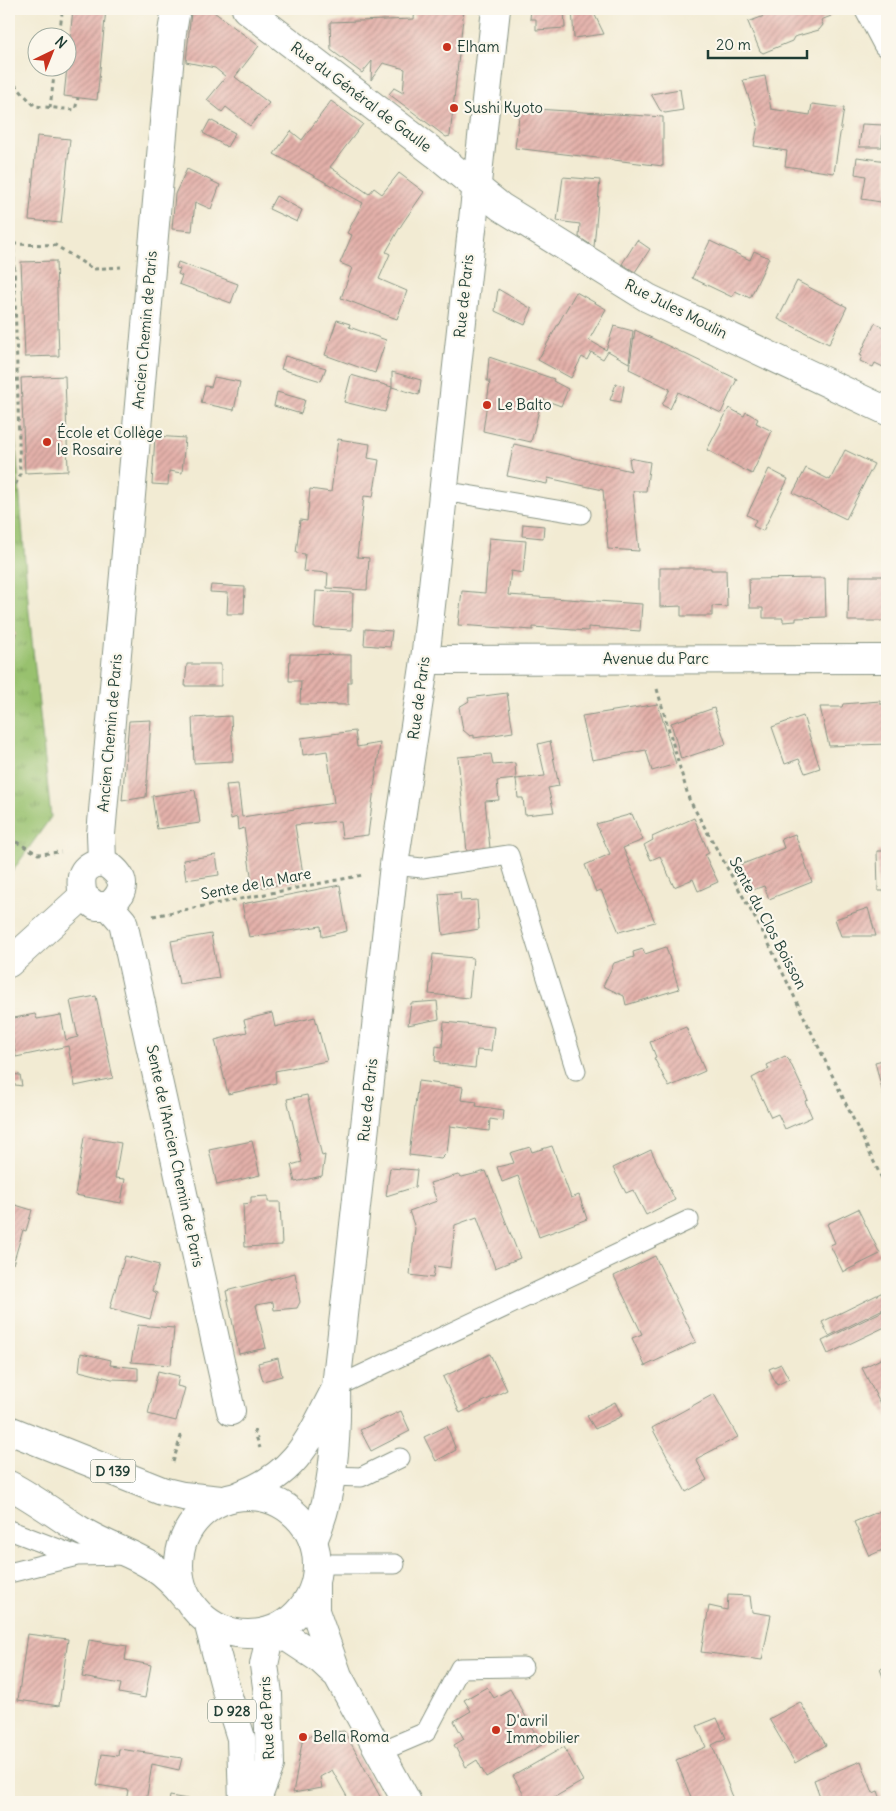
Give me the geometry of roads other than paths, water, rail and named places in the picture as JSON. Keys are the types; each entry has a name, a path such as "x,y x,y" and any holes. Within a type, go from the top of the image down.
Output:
{"street":[{"name":"Ancien Chemin de Paris","path":"103,854 102,824 150,265 172,32 176,9"},
{"name":"Rue du Général de Gaulle","path":"246,9 436,154 476,188"},
{"name":"Rue de Paris","path":"315,1563 337,1432 336,1387 394,871 425,660 496,9"},
{"path":"869,9 887,44"},
{"name":"Rue Jules Moulin","path":"476,188 501,207 648,298 887,411"},
{"name":"Avenue du Parc","path":"425,660 887,659"},
{"path":"103,854 116,869 123,883 116,914 96,906 83,896 81,882 83,873 103,854"},
{"path":"9,963 83,896"},
{"name":"Sente de l'Ancien Chemin de Paris","path":"116,914 231,1411"},
{"name":"Rue de Paris","path":"230,1498 271,1481 290,1466 304,1449 336,1387"},
{"name":"D 139","path":"9,1430 162,1491 189,1498 230,1498"},
{"path":"9,1485 36,1499 81,1530 136,1555 158,1568 174,1583 200,1614 240,1634 273,1631 298,1613 308,1601 315,1563"},
{"path":"200,1614 182,1584 178,1566 181,1545 190,1525 205,1509 230,1498 259,1496 276,1501 292,1511 305,1525 315,1563 315,1611 338,1676 407,1802"},
{"name":"Rue de Paris","path":"200,1614 241,1738 242,1802"},
{"name":"Rue de Paris","path":"256,1802 270,1765 268,1694 264,1665 273,1631"},
{"path":"273,1631 320,1659 338,1676"}],"lane":[{"path":"443,491 581,514"},
{"path":"394,871 509,855 576,1071"},
{"path":"336,1387 690,1220"},
{"path":"331,1476 361,1477 400,1458"},
{"path":"9,1530 77,1556"},
{"path":"9,1573 77,1556 136,1555"},
{"path":"315,1563 395,1564"},
{"path":"379,1752 426,1732 460,1668 523,1668"}],"place":[{"name":"Elham","path":"447,47"},
{"name":"Sushi Kyoto","path":"454,108"},
{"name":"Le Balto","path":"487,405"},
{"name":"École et Collège le Rosaire","path":"47,442"},
{"name":"D'avril Immobilier","path":"496,1730"},
{"name":"Bella Roma","path":"303,1737"}]}
